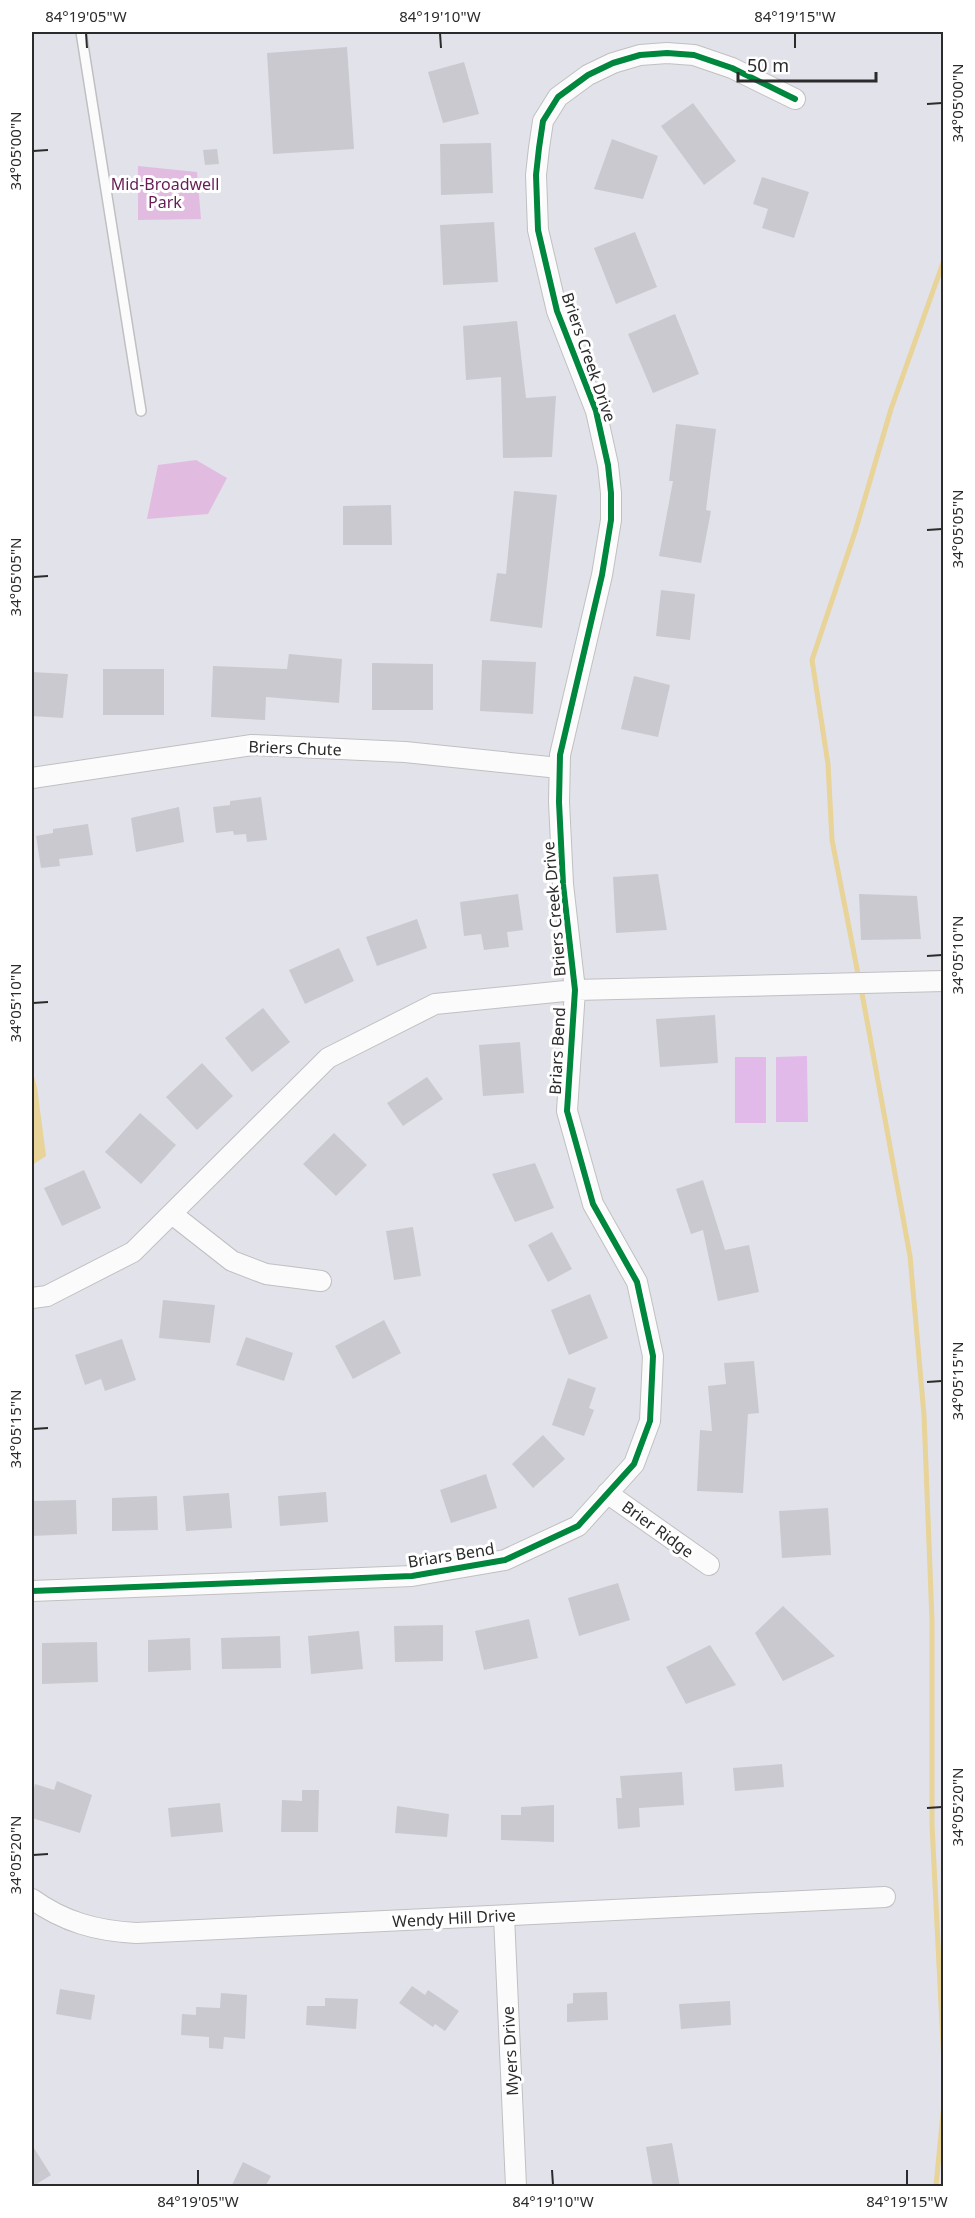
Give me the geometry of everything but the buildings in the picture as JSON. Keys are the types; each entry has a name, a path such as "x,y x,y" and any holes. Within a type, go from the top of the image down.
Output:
{"street":[{"name":"Briers Creek Drive","path":"575,990 562,884 559,768 560,755 606,557 611,493 608,465 596,411 557,311 538,230 536,175 543,121 558,97 588,75 613,63 640,56 667,53 694,55 732,68 795,99"},
{"name":"Briers Chute","path":"32,778 252,745 405,752 559,768"},
{"name":"Briars Bend","path":"32,1298 47,1296 133,1252 241,1142 328,1058 435,1004 575,990 944,981"},
{"name":"Briars Bend","path":"32,1591 412,1576 505,1560 578,1526 608,1493 634,1464 650,1421 653,1356 637,1282 593,1204 567,1111 575,990"},
{"path":"172,1214 232,1261 266,1274 321,1281"},
{"name":"Brier Ridge","path":"608,1493 709,1565"},
{"name":"Wendy Hill Drive","path":"32,1899 56,1915 83,1926 108,1932 136,1933 885,1897"},
{"name":"Myers Drive","path":"504,1916 516,2187"}],"lane":[{"path":"81,32 141,411"}],"green space":[{"name":"Mid-Broadwell Park","path":"138,166 197,172 201,219 138,220"},
{"path":"196,460 227,478 208,514 147,519 158,465"}],"shaded area":[{"path":"807,1056 808,1122 776,1122 776,1057"},
{"path":"735,1057 766,1057 766,1123 735,1123"},
{"path":"32,1070 37,1087 46,1156 32,1165"}],"waterway":[{"path":"859,979 832,840 828,764 812,660 855,532 891,409 944,260"},
{"path":"861,988 910,1256 924,1415 932,1621 932,1825 944,2064"},
{"path":"936,2186 944,2103"}],"cycle path":[{"path":"32,1591 412,1576 505,1560 578,1526 634,1464 650,1421 653,1356 637,1282 593,1204 567,1111 575,990 563,884 559,802 560,755 602,575 611,520 611,493 608,465 596,411 557,311 538,230 536,175 539,148 543,121 558,97 588,75 613,63 640,55 667,53 694,55 732,68 795,99"}]}
